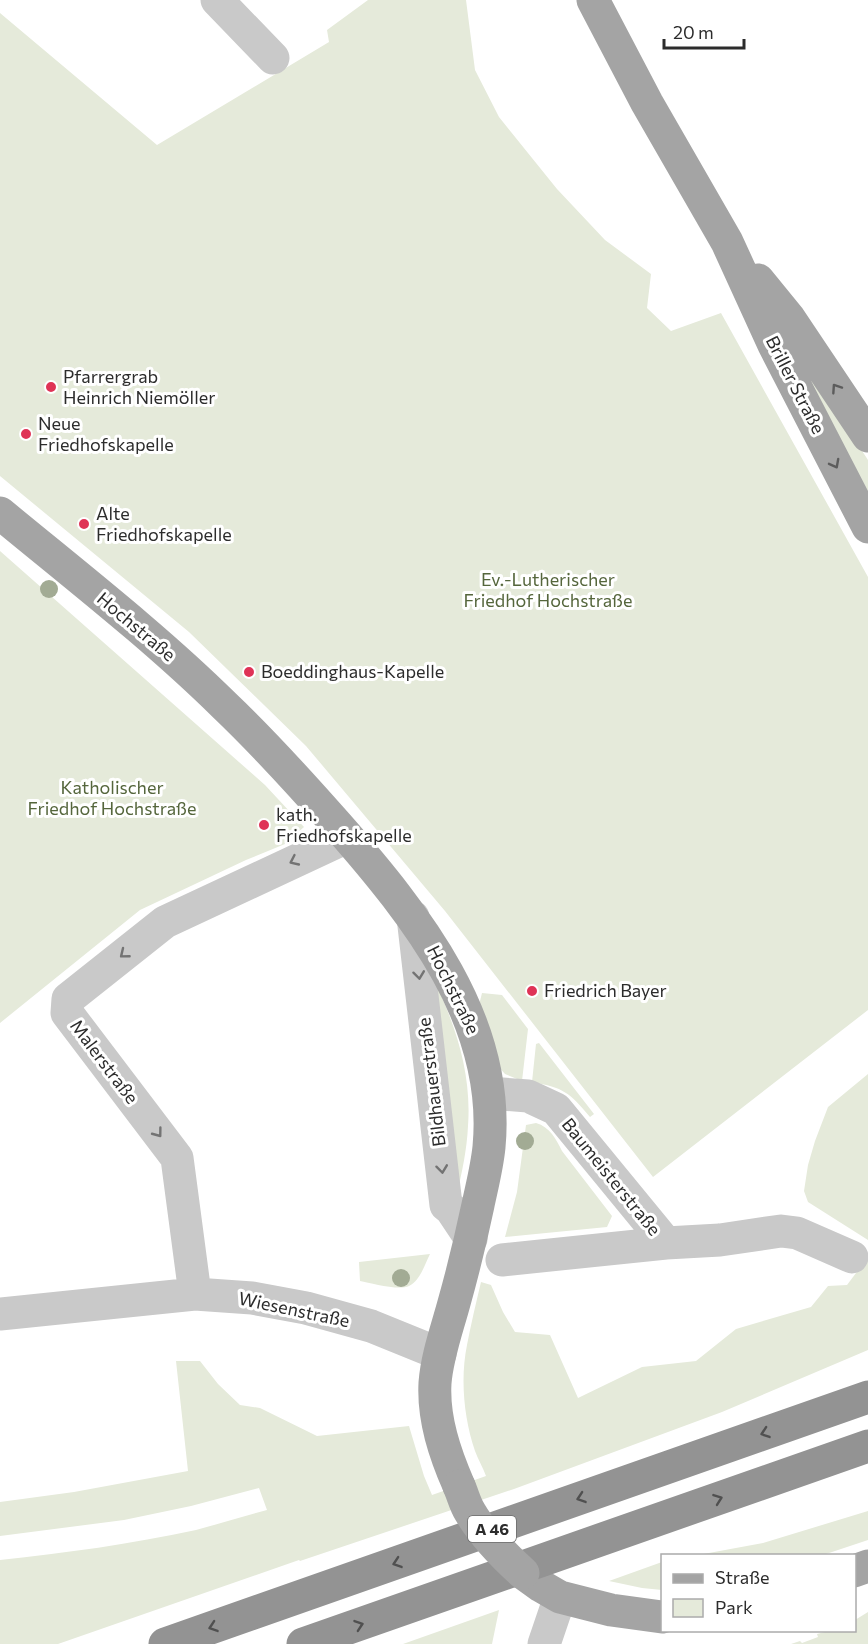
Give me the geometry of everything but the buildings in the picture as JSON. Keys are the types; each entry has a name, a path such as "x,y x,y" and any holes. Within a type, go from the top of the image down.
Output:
{"highway":[{"name":"A 46","path":"165,1644 868,1397"},
{"name":"A 46","path":"303,1644 868,1446"}],"main road":[{"name":"Briller Straße","path":"593,0 727,242 779,354 868,526"},
{"name":"Briller Straße","path":"727,242 789,318 868,436"},
{"name":"Hochstraße","path":"0,513 175,660 286,767 413,917 448,973 477,1039 489,1093 489,1148 471,1239 440,1354 435,1382 435,1403 440,1434 448,1460 470,1511 486,1537 523,1573 560,1597 611,1610 661,1617"}],"street":[{"path":"218,0 273,58"},
{"name":"Malerstraße","path":"195,1294 177,1158 67,1013 68,999 165,922 347,837"},
{"name":"Bildhauerstraße","path":"413,917 446,1205 452,1209 471,1239"},
{"name":"Baumeisterstraße","path":"489,1093 528,1096 556,1109 666,1243"},
{"name":"Baumeisterstraße","path":"502,1260 666,1243 725,1240 781,1231 798,1233 852,1257"},
{"name":"Wiesenstraße","path":"0,1314 195,1294 252,1298 306,1308 371,1326 440,1354"},
{"path":"544,1644 560,1597"}],"green space":[{"name":"Ev.-Lutherischer Friedhof Hochstraße","path":"368,0 466,0 475,70 499,117 557,189 605,240 651,274 647,308 671,331 721,313 868,577 868,1010 653,1177 445,911 306,746 189,632 0,476 0,13 157,145 329,42 327,30"},
{"path":"796,349 868,460 868,495 792,350"},
{"name":"Katholischer Friedhof Hochstraße","path":"0,551 265,785 304,827 285,844 140,910 0,1023"},
{"path":"432,976 455,1030 467,1087 469,1106 467,1135 457,1194"},
{"path":"482,993 502,995 528,1029 522,1081 505,1074 498,1066 479,1005"},
{"path":"539,1043 594,1114 590,1117 565,1092 552,1086 532,1082 536,1044"},
{"path":"868,1074 868,1240 808,1202 804,1191 808,1165 828,1107"},
{"path":"536,1123 545,1127 552,1134 562,1151 612,1216 607,1227 505,1237 517,1192 526,1125"},
{"path":"430,1254 419,1276 409,1286 392,1287 360,1281 359,1262"},
{"path":"868,1257 868,1350 722,1412 514,1489 299,1560 58,1644 0,1644 0,1560 147,1540 196,1530 267,1510 259,1488 191,1506 124,1520 0,1536 0,1502 74,1492 188,1471 176,1361 200,1361 218,1384 240,1405 260,1408 317,1436 409,1426 432,1495 486,1476 471,1439 464,1385 467,1345 481,1282 491,1285 515,1332 550,1335 578,1398 642,1367 696,1361 736,1329 811,1307 828,1286 847,1285"},
{"path":"868,1511 868,1540 826,1554 703,1554 763,1543"},
{"path":"661,1562 661,1590 609,1581"},
{"path":"499,1610 492,1644 403,1644"},
{"path":"868,1612 868,1644 791,1644 800,1641 802,1643 825,1632 856,1632 856,1619"}],"place":[{"name":"Pfarrergrab Heinrich Niemöller","path":"51,387"},
{"name":"Neue Friedhofskapelle","path":"26,434"},
{"name":"Alte Friedhofskapelle","path":"84,524"},
{"name":"Boeddinghaus-Kapelle","path":"249,672"},
{"name":"kath. Friedhofskapelle","path":"264,825"},
{"name":"Friedrich Bayer","path":"532,991"}]}
